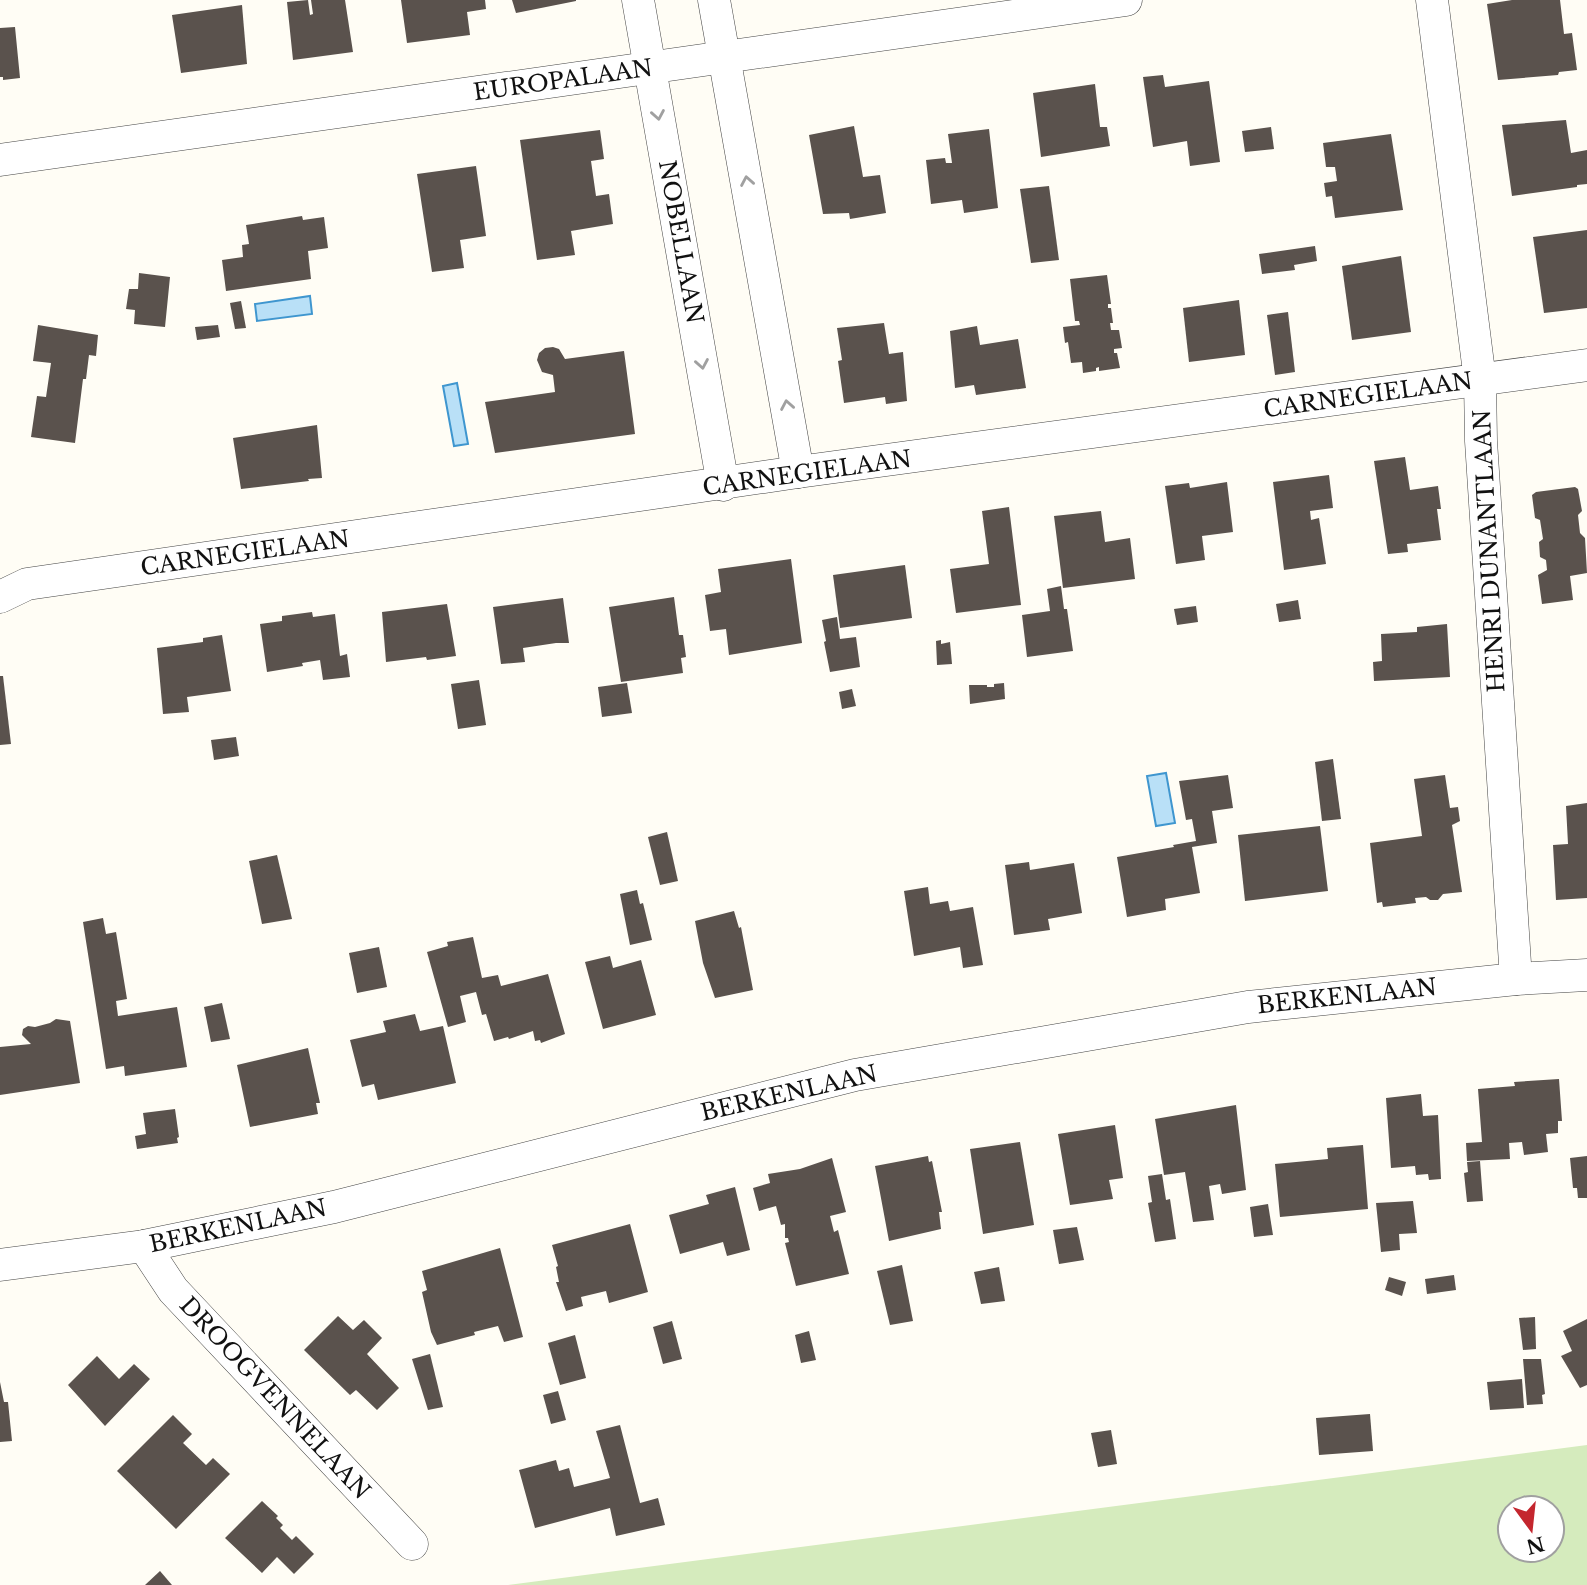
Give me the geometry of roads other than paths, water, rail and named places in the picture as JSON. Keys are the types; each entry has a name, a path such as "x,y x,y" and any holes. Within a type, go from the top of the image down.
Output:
{"street":[{"name":"NOBELLAAN","path":"638,0 723,485"},
{"path":"714,0 798,472"},
{"name":"EUROPALAAN","path":"0,160 1126,0"},
{"name":"HENRI DUNANTLAAN","path":"1432,0 1480,380 1481,441 1516,979"},
{"name":"CARNEGIELAAN","path":"9,586 723,485 798,472 1587,365"},
{"name":"BERKENLAAN","path":"0,1265 145,1246 334,1207 855,1075 1248,1007 1516,979 1587,975"},
{"name":"DROOGVENNELAAN","path":"145,1246 173,1290 412,1544"}],"water":[{"path":"310,296 312,314 257,321 255,304"},
{"path":"457,383 468,444 454,446 443,386"},
{"path":"1166,773 1175,823 1156,826 1147,776"}]}
